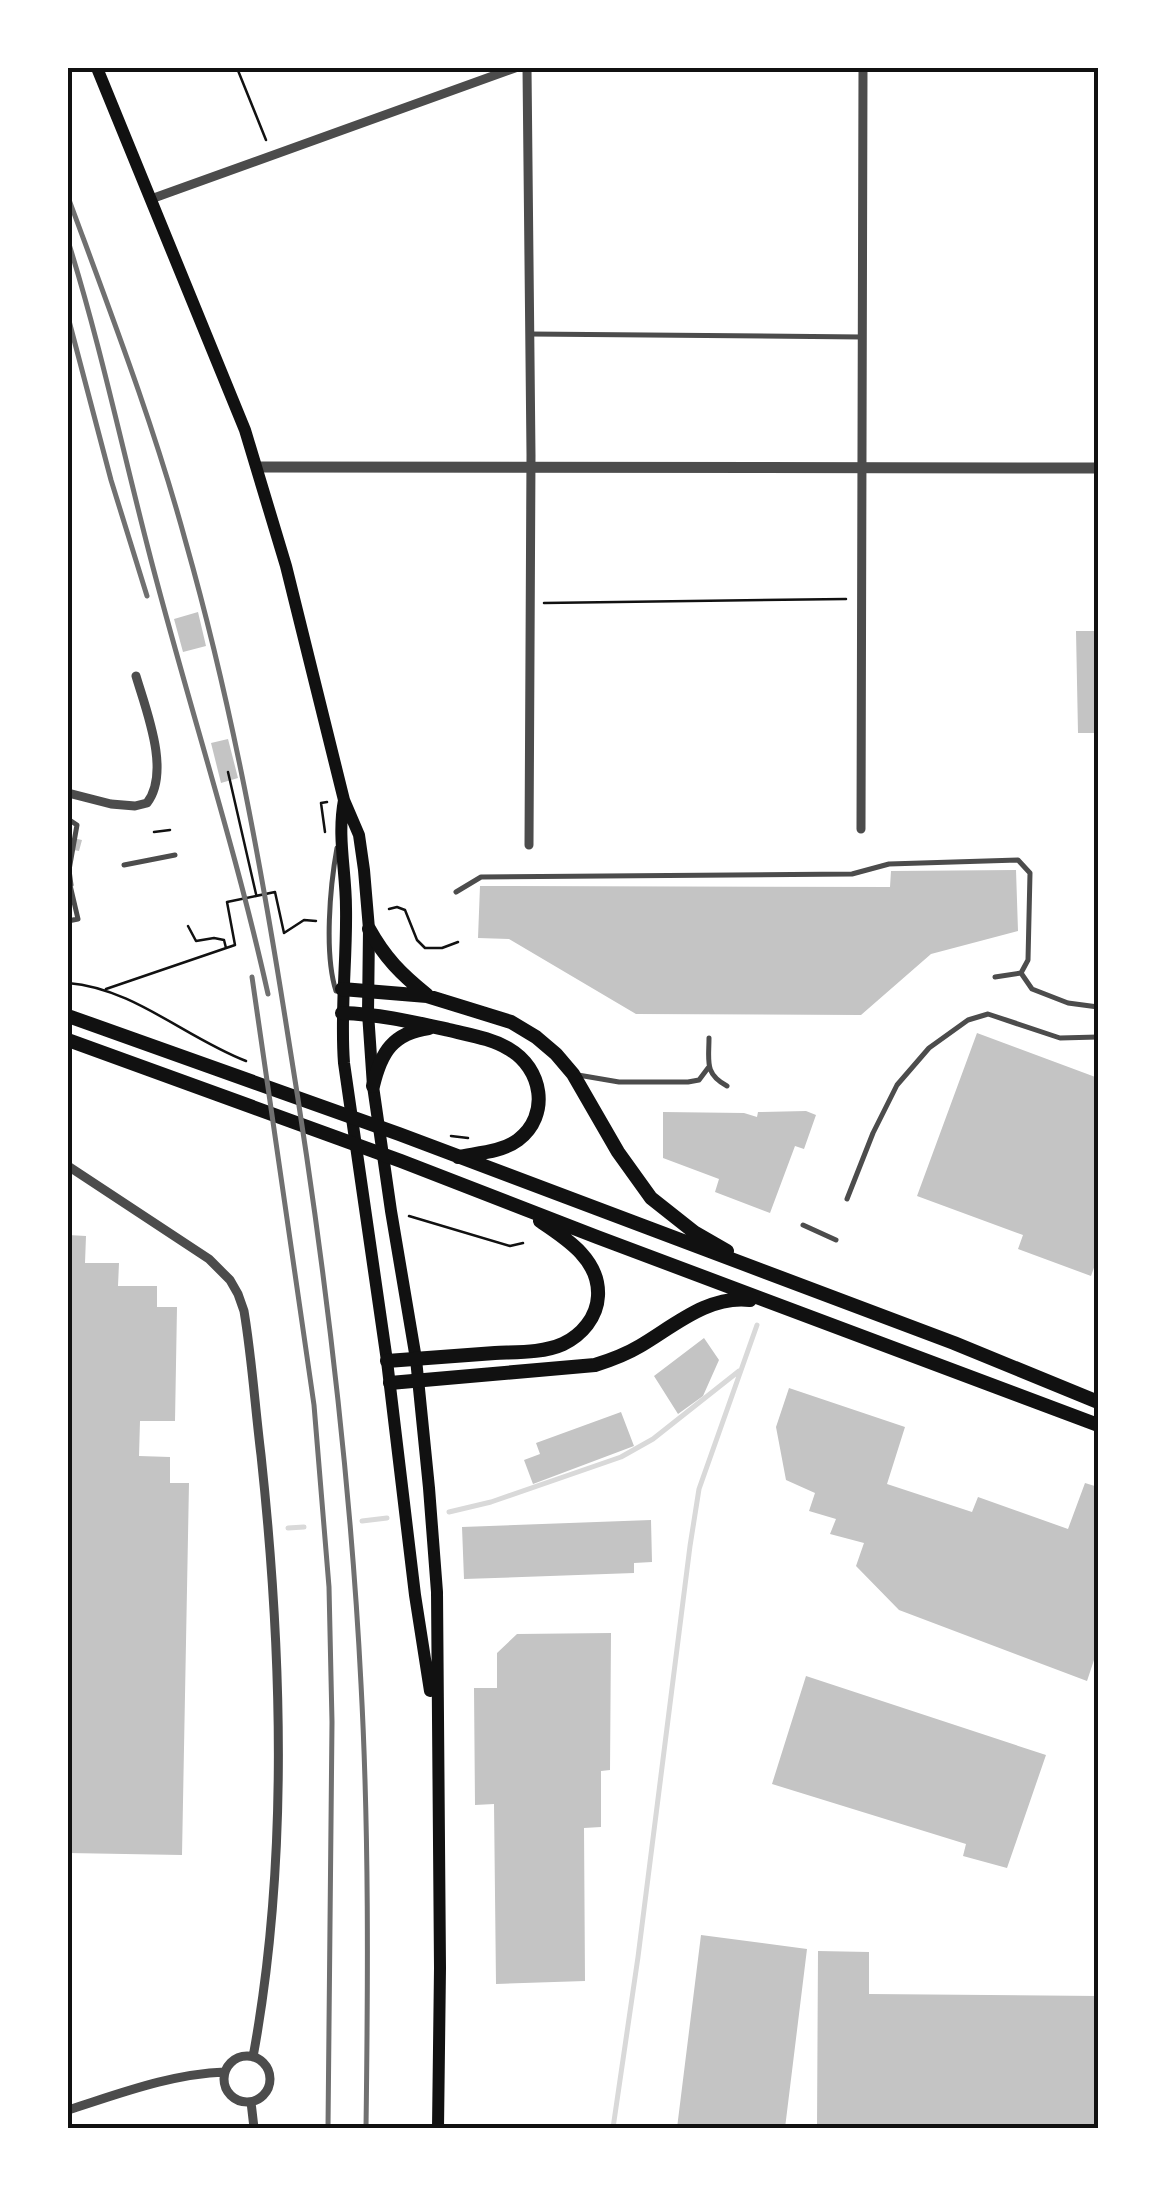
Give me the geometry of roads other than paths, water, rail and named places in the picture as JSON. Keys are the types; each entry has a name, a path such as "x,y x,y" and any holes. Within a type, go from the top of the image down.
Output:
{"main road":[{"path":"97,68 230,391 257,467 309,652 344,800 359,835 369,928 368,1014 373,1086 419,1380 436,1592 438,2128"},
{"path":"344,800 333,837 346,907 342,1013 347,1088 390,1383 414,1595 437,1733"},
{"path":"369,928 399,972 428,996"},
{"path":"342,990 428,996 511,1022 536,1037 573,1074 618,1152 652,1198 694,1232 768,1274"},
{"path":"342,1013 435,1027 494,1042 523,1058 538,1086 536,1115 530,1128 504,1147 458,1157"},
{"path":"68,1016 399,1134 954,1343 1098,1402"},
{"path":"373,1086 381,1058 390,1047 406,1034 435,1027"},
{"path":"68,1040 401,1160 1098,1424"},
{"path":"387,1361 548,1348 564,1344 588,1324 596,1310 598,1292 589,1262 561,1235 516,1205"},
{"path":"390,1383 595,1365 627,1353 706,1307 739,1298 771,1302"}],"street":[{"path":"152,199 515,68"},
{"path":"528,68 529,846"},
{"path":"862,829 864,68"},
{"path":"257,467 1098,468"},
{"path":"68,792 124,806 147,803 153,795 158,780 156,754 136,676"},
{"path":"68,1166 209,1259 230,1280 244,1311 268,1522 277,1728 271,1929 254,2057"},
{"path":"254,2057 265,2064 270,2077 267,2090 251,2102 236,2100 229,2094 225,2072 233,2060 254,2057"},
{"path":"68,2110 167,2079 225,2072"},
{"path":"251,2102 254,2128"}],"lane":[{"path":"530,334 863,337"},
{"path":"68,819 77,825 69,885 78,919 68,922"},
{"path":"333,837 330,952 342,1013"},
{"path":"124,864 174,855"},
{"path":"456,892 481,877 852,874 890,864 1018,860 1030,873 1028,960 1021,973"},
{"path":"995,977 1021,973"},
{"path":"1021,973 1032,989 1068,1003 1098,1007"},
{"path":"847,1199 896,1086 929,1048 968,1020 988,1014 1060,1038 1098,1037"},
{"path":"709,1038 708,1068 715,1080 728,1086"},
{"path":"573,1074 619,1082 688,1082 698,1080 708,1068"},
{"path":"802,1225 836,1240"}],"waterway":[{"path":"613,2128 699,1489 757,1325"},
{"path":"449,1512 491,1502 621,1457 653,1439 739,1371"},
{"path":"362,1521 387,1518"},
{"path":"288,1528 304,1527"}],"railway":[{"path":"68,197 146,412 203,604 256,850 301,1117 334,1359 356,1602 367,1850 366,2128"},
{"path":"68,241 268,994"},
{"path":"68,317 111,480 147,596"},
{"path":"252,977 314,1405 329,1587 332,1722 328,2128"}]}
